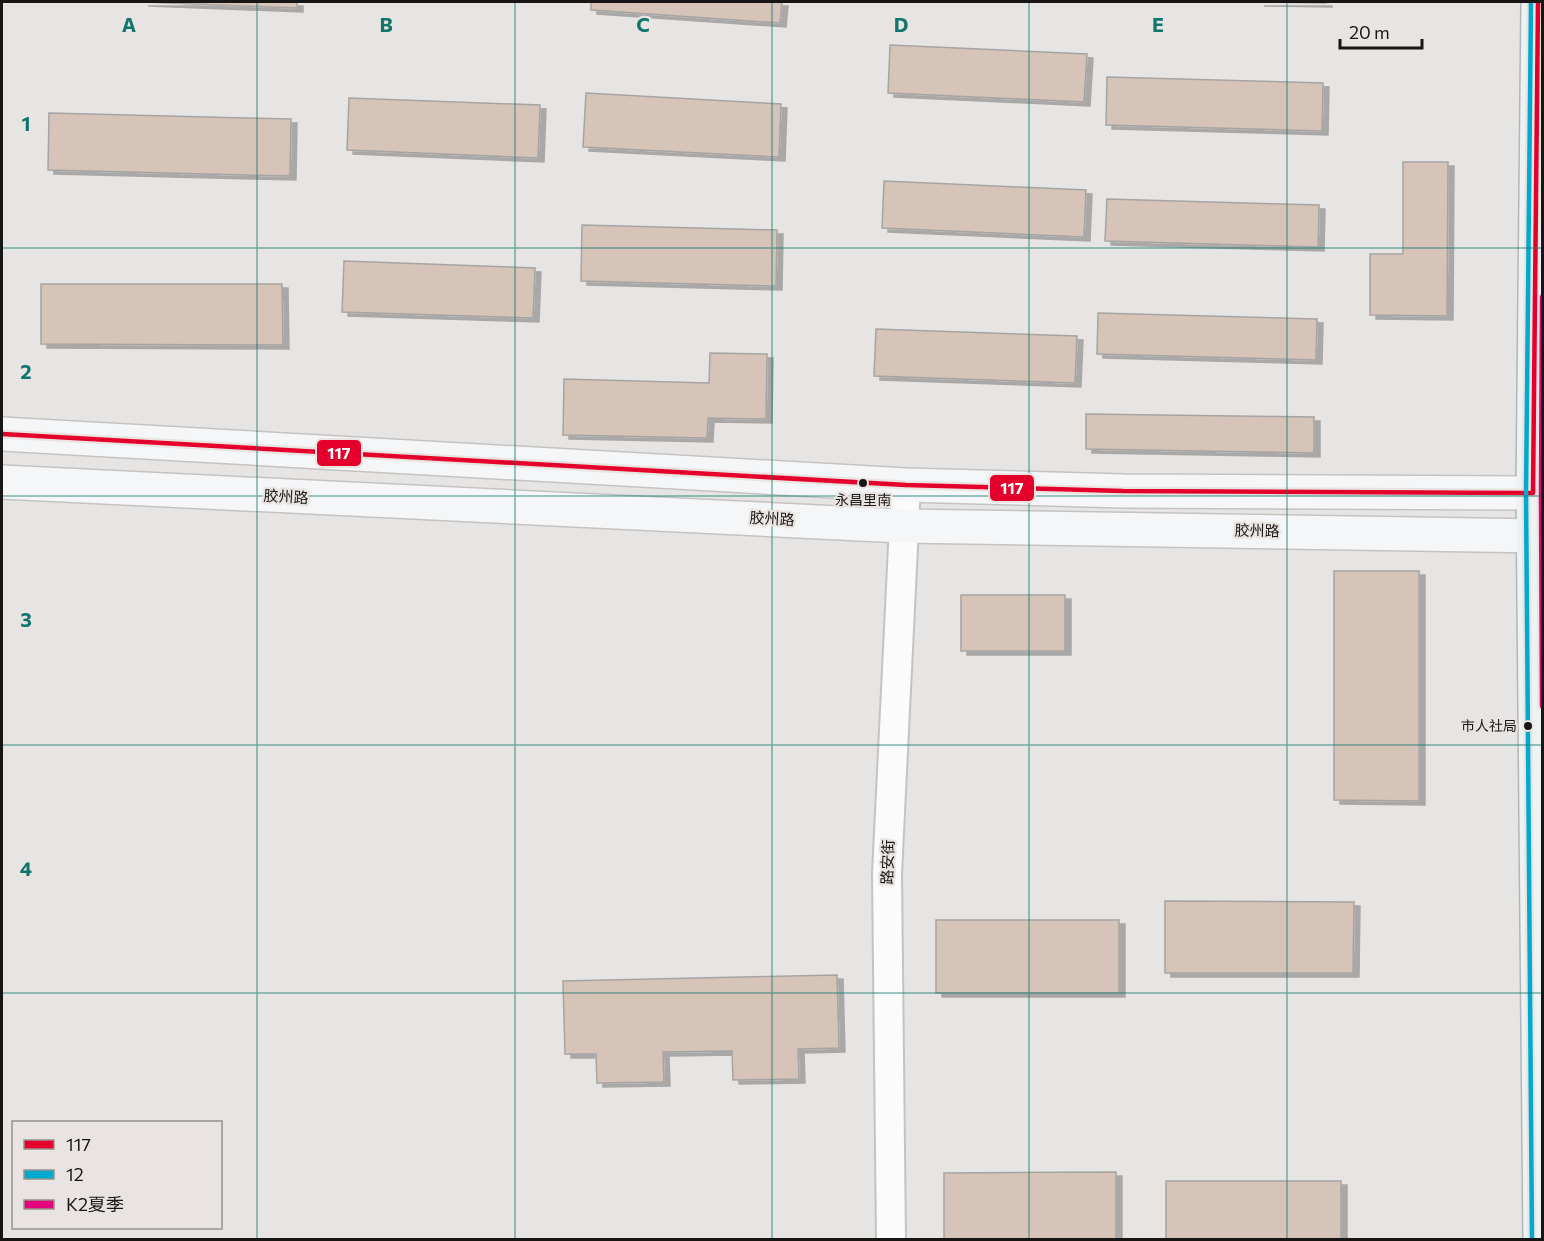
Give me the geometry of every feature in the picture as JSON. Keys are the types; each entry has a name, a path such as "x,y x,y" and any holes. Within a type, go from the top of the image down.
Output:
{"main road":[{"path":"1538,2 1540,1239"},
{"path":"2,434 906,485 1123,491 1538,493"},
{"name":"胶州路","path":"2,482 902,525 1538,536"}],"street":[{"name":"路安街","path":"891,1239 887,874 902,525 906,485"}],"building":[{"path":"142,2 297,2 297,8"},
{"path":"591,2 782,2 780,23 591,10"},
{"path":"1258,2 1326,2 1326,3"},
{"path":"890,45 1087,54 1084,102 888,93"},
{"path":"1107,77 1323,83 1322,131 1106,125"},
{"path":"586,93 781,104 779,157 583,147"},
{"path":"349,98 540,105 538,158 347,150"},
{"path":"49,113 291,119 290,176 48,170"},
{"path":"1403,162 1448,162 1447,316 1370,315 1370,254 1403,254"},
{"path":"884,181 1086,190 1084,237 882,228"},
{"path":"1107,199 1319,205 1318,247 1105,241"},
{"path":"582,225 777,230 776,286 581,281"},
{"path":"344,261 535,268 533,318 342,312"},
{"path":"41,284 282,284 283,345 41,344"},
{"path":"1098,313 1317,319 1316,360 1097,354"},
{"path":"876,329 1077,336 1075,383 874,376"},
{"path":"710,353 767,354 766,419 708,418 707,438 563,435 564,379 709,383"},
{"path":"1086,414 1314,417 1314,453 1086,449"},
{"path":"1334,571 1419,571 1419,801 1334,800"},
{"path":"961,595 1065,595 1065,651 961,651"},
{"path":"1165,901 1354,902 1353,973 1165,973"},
{"path":"936,920 1119,920 1119,993 936,993"},
{"path":"837,975 839,1048 798,1049 799,1079 733,1080 732,1051 663,1052 664,1082 597,1083 596,1054 565,1054 563,981"},
{"path":"1116,1172 1116,1240 944,1240 944,1173"},
{"path":"1166,1181 1341,1181 1341,1240 1166,1240"}],"transit line":[{"name":"12","path":"1531,2 1526,493 1532,1240"},
{"name":"117","path":"2,434 906,485 1123,491 1533,493 1538,2"},
{"name":"K2夏季","path":"1542,297 1542,706"}],"place":[{"name":"永昌里南","path":"863,483"},
{"name":"市人社局","path":"1528,726"}]}
